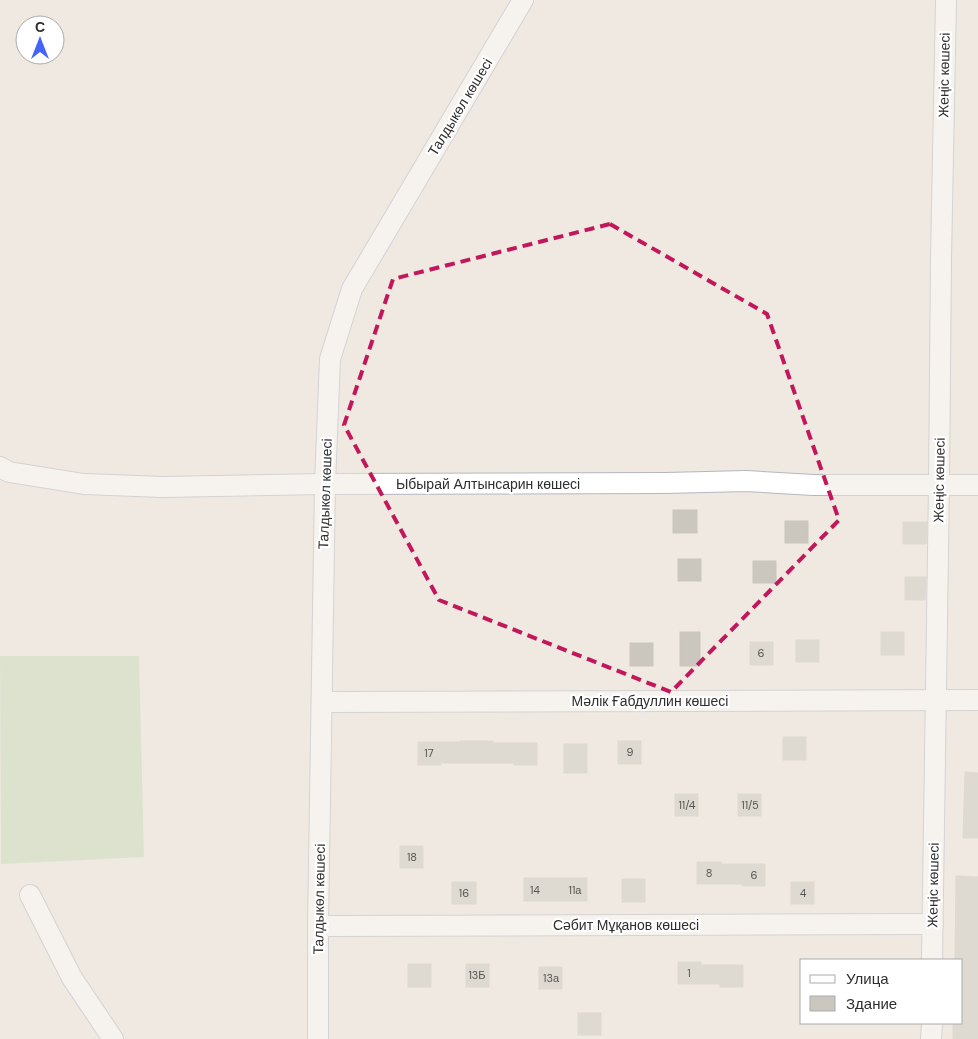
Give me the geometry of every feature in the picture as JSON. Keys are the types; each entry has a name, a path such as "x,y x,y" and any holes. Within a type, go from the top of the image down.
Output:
{"street":[{"name":"Талдыкөл көшесі","path":"318,1039 324,484 330,359 352,289 523,0"},
{"name":"Жеңіс көшесі","path":"932,959 946,0"},
{"name":"Ыбырай Алтынсарин көшесі","path":"0,468 9,472 84,484 163,487 746,481 813,485 978,485"},
{"name":"Мәлік Ғабдуллин көшесі","path":"322,702 978,700"},
{"path":"30,894 72,978 113,1039"},
{"name":"Сәбит Мұқанов көшесі","path":"318,926 933,924"},
{"path":"932,1024 932,1039"}],"highlighted area":[{"path":"610,224 767,314 839,520 671,692 439,600 344,425 393,279"}],"green space":[{"path":"0,656 139,656 144,857 1,864"}],"building":[{"path":"673,510 697,510 697,533 673,533"},
{"path":"785,521 808,521 808,543 785,543"},
{"path":"903,522 927,522 926,544 903,544"},
{"path":"678,559 701,559 701,581 678,581"},
{"path":"753,561 776,561 776,583 753,583"},
{"path":"905,577 926,577 925,600 905,600"},
{"path":"680,632 700,632 700,666 680,666"},
{"path":"881,632 904,632 904,655 881,655"},
{"path":"796,640 819,640 819,662 796,662"},
{"path":"750,642 773,642 773,665 750,665"},
{"path":"630,643 653,643 653,666 630,666"},
{"path":"783,737 806,737 806,760 783,760"},
{"path":"618,741 641,741 641,764 618,764"},
{"path":"418,742 537,743 537,765 514,765 514,763 441,763 441,765 418,765"},
{"path":"564,744 587,744 587,773 564,773"},
{"path":"965,772 978,773 978,838 963,838"},
{"path":"675,794 698,794 698,816 675,816"},
{"path":"738,794 761,794 761,816 738,816"},
{"path":"400,846 423,846 423,868 400,868"},
{"path":"697,862 765,864 765,886 697,884"},
{"path":"956,876 978,877 978,1039 953,1039 953,1024 963,1024 963,959 955,959"},
{"path":"524,878 587,878 587,901 524,901"},
{"path":"622,879 645,879 645,902 622,902"},
{"path":"452,882 476,882 476,904 452,904"},
{"path":"791,882 814,882 814,904 791,904"},
{"path":"678,962 701,962 701,965 743,965 743,987 720,987 720,984 678,984"},
{"path":"408,964 431,964 431,987 408,987"},
{"path":"466,964 489,964 489,987 466,987"},
{"path":"539,967 562,967 562,989 539,989"},
{"path":"578,1013 601,1013 601,1035 578,1035"}]}
